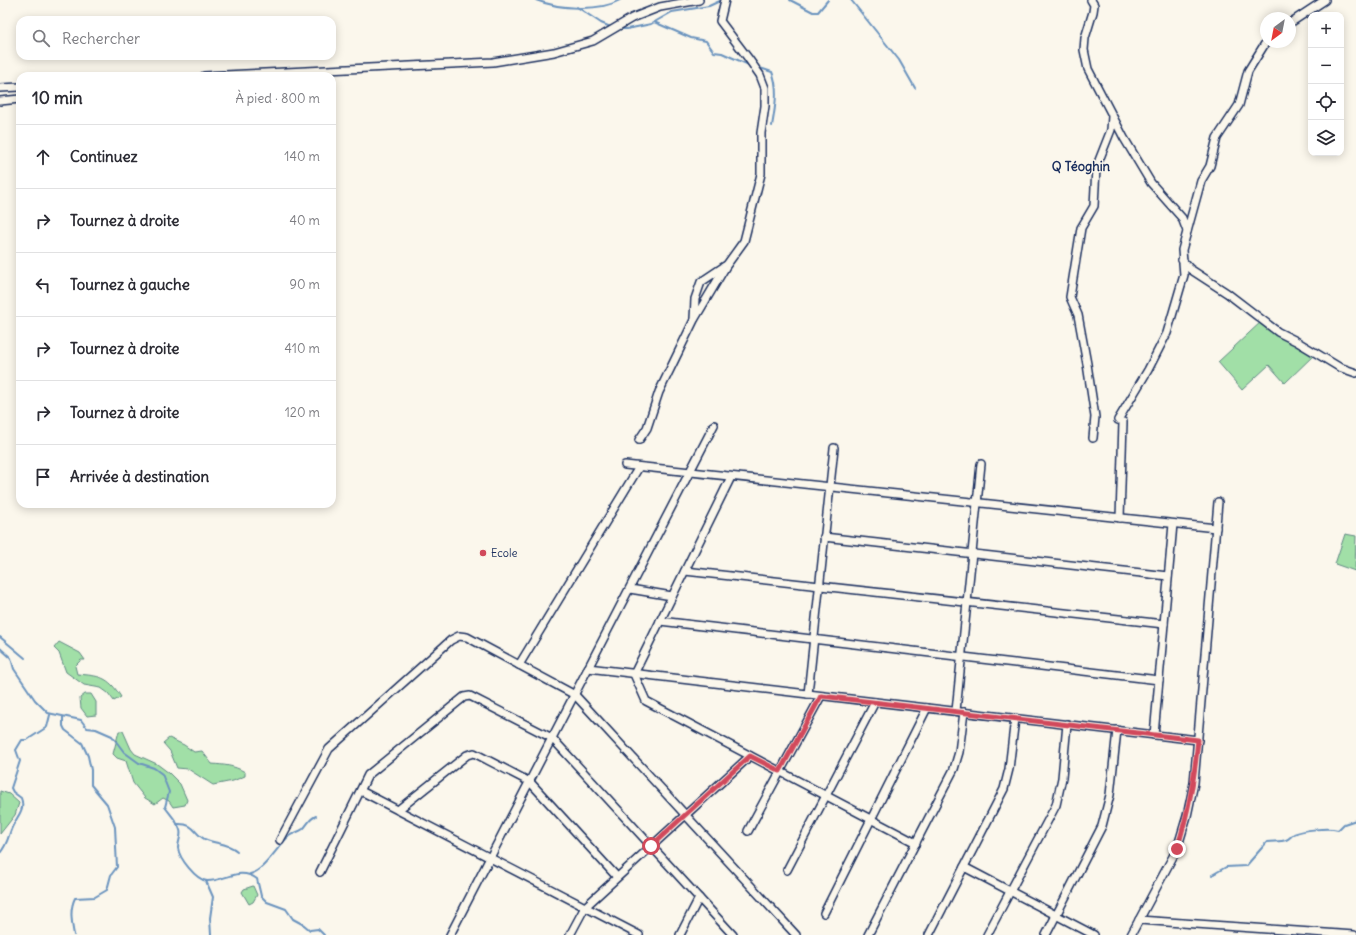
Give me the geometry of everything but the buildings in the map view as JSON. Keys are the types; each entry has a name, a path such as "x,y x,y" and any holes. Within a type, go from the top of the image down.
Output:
{"street":[{"path":"287,72 493,62 554,52 593,41 632,18 653,10 699,0"},
{"path":"639,440 647,428 659,392 694,320 726,266 744,241 761,174 761,133 766,106 765,88 760,75 720,21 726,0"},
{"path":"1091,0 1094,5 1094,12 1085,32 1084,50 1088,70 1112,116 1151,183 1182,218 1187,233"},
{"path":"1296,19 1323,1"},
{"path":"1120,518 1121,422 1167,333 1184,275 1182,250 1201,180 1210,166 1217,138 1239,105 1248,71 1262,48"},
{"path":"0,88 16,87"},
{"path":"0,101 16,99"},
{"path":"1093,438 1095,417 1087,364 1078,315 1070,297 1081,228 1094,206 1096,168 1111,130 1112,116"},
{"path":"1182,259 1190,269 1227,293 1278,332 1296,340 1339,367 1356,373"},
{"path":"694,320 695,299 701,282 726,266"},
{"path":"450,935 714,426"},
{"path":"808,694 834,448"},
{"path":"956,712 981,464"},
{"path":"624,465 1216,528"},
{"path":"519,665 639,467"},
{"path":"634,674 731,477"},
{"path":"1131,935 1177,849 1194,783 1218,502"},
{"path":"1154,735 1173,524"},
{"path":"824,537 1168,576"},
{"path":"684,571 1164,624"},
{"path":"630,589 672,596"},
{"path":"660,621 1159,680"},
{"path":"280,840 329,748 451,640 459,636 467,637 574,695 796,935"},
{"path":"588,668 1198,740"},
{"path":"634,674 646,701 916,843"},
{"path":"320,872 368,775 464,697 470,696 552,738 733,935"},
{"path":"748,831 821,696"},
{"path":"788,870 875,702"},
{"path":"824,913 927,708"},
{"path":"868,935 954,769 959,752 964,712"},
{"path":"929,935 1004,789 1009,769 1015,718"},
{"path":"987,935 1056,805 1062,778 1067,724"},
{"path":"1046,935 1102,826 1110,795 1117,730"},
{"path":"398,810 467,755 474,753 530,782 617,877"},
{"path":"570,935 584,907 750,756"},
{"path":"361,791 584,907 626,932 639,935"},
{"path":"964,867 1094,935"},
{"path":"680,935 699,898"},
{"path":"1139,920 1354,935"}],"green space":[{"path":"1263,320 1316,353 1285,383 1269,365 1242,390 1218,362"},
{"path":"1345,534 1356,536 1355,571 1335,564"},
{"path":"59,642 80,653 85,660 81,660 75,666 77,674 92,675 103,678 112,685 121,697 114,701 108,693 101,688 84,685 66,672 59,653 54,648"},
{"path":"85,694 91,694 96,702 96,715 87,716 81,708 80,698"},
{"path":"119,731 123,731 131,749 135,754 157,764 180,784 187,800 185,805 173,807 169,801 163,798 155,804 145,798 133,783 126,761 117,758 113,754"},
{"path":"169,738 184,745 194,752 202,751 212,764 236,768 245,772 245,776 233,781 213,785 188,769 177,768 170,751 163,743"},
{"path":"0,791 9,794 19,803 15,815 0,834"},
{"path":"253,886 257,895 253,902 249,904 242,892 244,889"}],"waterway":[{"path":"536,0 555,5 578,8 601,6 620,0"},
{"path":"617,29 627,29 651,24 672,12 709,6 722,0"},
{"path":"790,0 813,12 818,12 828,0"},
{"path":"851,0 899,60 915,88"},
{"path":"577,7 601,23 613,28"},
{"path":"654,22 691,38 706,41 714,52 722,53 749,65"},
{"path":"757,67 772,72 774,78 776,99 772,126"},
{"path":"0,637 25,658"},
{"path":"0,648 11,658 14,669 35,700 48,713 81,720 87,728 96,729 112,736 124,752 139,763 154,768 162,774 169,792 165,807 179,827 179,852 193,873 207,881 238,874 250,875 257,879 261,896 267,902 286,909 293,919 310,930 318,929 324,935"},
{"path":"0,853 6,844 11,829 22,808 21,798 13,792 11,788 20,761 16,750 22,740 27,740 47,727 50,715"},
{"path":"63,717 63,726 65,730 82,743 88,756 91,770 91,785 107,804 115,827 117,867 111,875 107,890 95,897 75,898 72,907 74,935"},
{"path":"250,874 265,864 289,836 303,829 310,820 316,816"},
{"path":"1212,875 1226,867 1246,866 1267,842 1284,841 1294,834 1309,830 1338,830 1344,824 1356,820"},
{"path":"177,824 188,825 203,838 230,846 237,851"},
{"path":"206,881 213,897 210,918 211,935"}],"place":[{"name":"Ecole","path":"483,553"}],"district":[{"name":"Q Téoghin","path":"1081,166"}],"route":[{"path":"651,846 750,756 780,771 821,696 1198,740 1194,783 1187,816 1177,849"}]}
